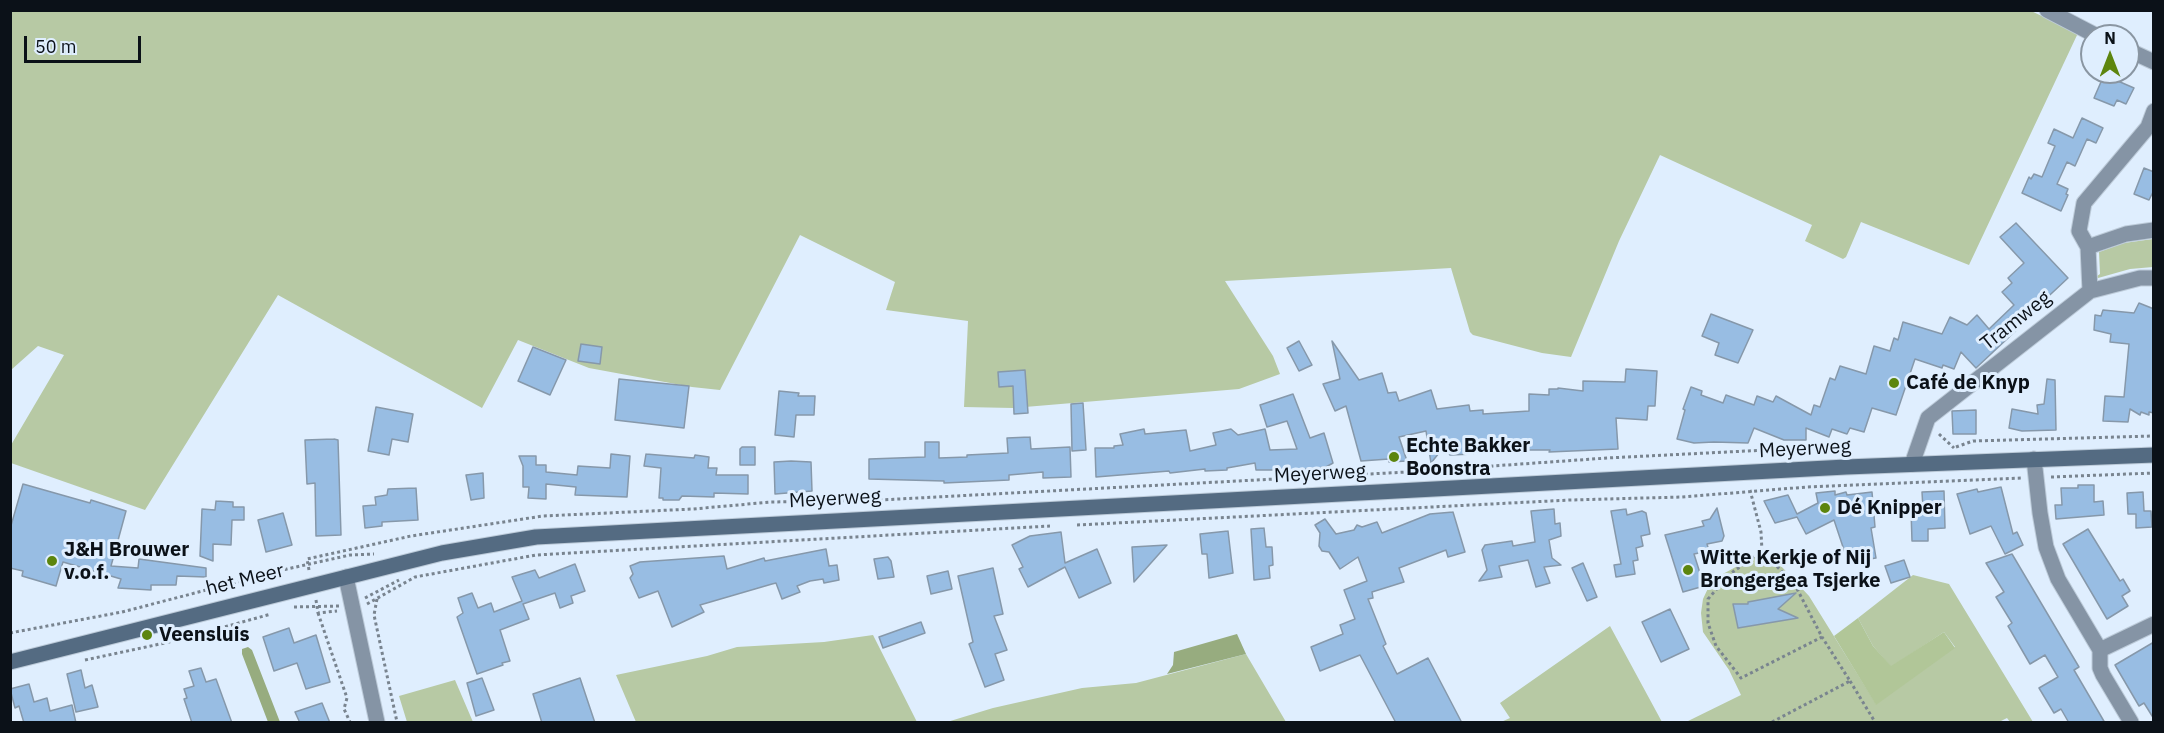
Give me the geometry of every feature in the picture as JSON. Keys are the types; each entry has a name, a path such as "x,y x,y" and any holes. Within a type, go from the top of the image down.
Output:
{"main road":[{"name":"Meyerweg","path":"490,544 573,534 1912,464 2154,455"},
{"name":"het Meer","path":"10,662 442,553 490,544"}],"street":[{"path":"2047,10 2080,27"},
{"path":"2140,56 2154,62"},
{"path":"2090,291 2088,247 2079,231 2084,203 2148,127 2154,111"},
{"path":"2088,247 2126,234 2154,230"},
{"name":"Tramweg","path":"1912,464 1928,418 2090,291 2140,278 2154,278"},
{"path":"2034,459 2046,547 2058,579 2100,650 2100,668 2103,675 2131,723"},
{"path":"346,577 378,723"},
{"path":"2100,650 2154,624"}],"path":[{"path":"1926,423 1954,448"},
{"path":"1942,463 1941,453 1973,441 2154,436"},
{"path":"1749,473 1751,492 1761,532 1762,550 1795,585 1822,638 1875,723"},
{"path":"1076,525 1570,500 1682,497 1855,485 2154,473"},
{"path":"397,723 375,607 377,599 415,577 536,555 1027,529 1056,525"},
{"path":"1762,550 1731,574 1708,599 1708,623 1716,646 1742,678 1822,638"},
{"name":"het Meer","path":"10,633 122,612 350,555"},
{"path":"291,608 333,607 352,602"},
{"path":"83,661 174,641 273,613"},
{"path":"318,613 347,698 344,709 350,723"},
{"path":"1772,723 1850,681"}],"shaded area":[{"path":"2029,10 2078,33 1969,265 1861,222 1846,257 1843,259 1805,241 1812,225 1660,155 1619,241 1571,357 1542,353 1473,335 1470,332 1451,268 1225,281 1273,356 1280,374 1239,389 1013,408 964,407 968,321 886,310 895,282 800,235 720,390 589,368 518,340 482,408 278,295 145,510 11,463 11,445 64,355 38,346 11,370 11,11"},
{"path":"2153,239 2153,267 2130,269 2091,280 2100,274 2099,252 2124,243"},
{"path":"1766,555 1781,566 1809,596 1876,704 1955,647 1944,632 1891,667 1873,646 1858,618 1913,575 1949,584 2033,722 2010,722 2007,718 1999,722 1686,722 1741,695 1729,670 1703,632 1701,613 1703,599 1710,584 1721,575 1754,557"},
{"path":"1858,618 1873,646 1891,666 1944,632 1955,648 1876,705 1834,636"},
{"path":"1610,626 1662,722 1501,722 1510,718 1500,703"},
{"path":"1237,634 1246,654 1167,674 1173,665 1174,652"},
{"path":"873,635 917,722 636,722 616,675 707,656 737,647 824,642"},
{"path":"248,647 252,650 280,722 268,722 242,654 242,649"},
{"path":"1246,654 1286,722 947,722 993,708 1082,688 1136,683"},
{"path":"455,680 473,722 407,722 399,696"}],"building":[{"path":"2100,84 2125,84 2134,88 2126,104 2117,100 2114,106 2094,98"},
{"path":"2082,118 2103,128 2096,143 2087,139 2075,166 2067,162 2057,184 2068,189 2066,194 2068,195 2061,211 2022,193 2029,177 2031,179 2034,174 2042,177 2055,146 2048,143 2054,129 2073,138"},
{"path":"2144,168 2154,172 2154,190 2149,200 2134,194"},
{"path":"2016,223 2068,278 1976,368 1961,352 1954,369 1943,365 1942,368 1915,359 1896,415 1872,408 1864,432 1850,428 1847,434 1832,429 1829,437 1806,428 1806,440 1784,440 1754,428 1748,443 1694,443 1677,439 1685,410 1683,409 1691,387 1702,391 1701,395 1723,403 1726,395 1754,405 1757,396 1773,402 1776,396 1811,415 1814,405 1820,407 1830,378 1835,380 1840,366 1866,374 1874,346 1890,351 1894,338 1898,340 1903,322 1942,334 1950,317 1967,325 1977,315 1989,329 2014,305 2002,292 2012,283 2008,278 2024,263 2000,237"},
{"path":"2139,303 2154,309 2154,413 2149,412 2149,415 2141,412 2140,415 2130,409 2128,422 2103,421 2105,396 2124,397 2129,344 2110,342 2111,334 2094,330 2095,315 2101,316 2103,310 2134,313"},
{"path":"1711,314 1753,330 1738,363 1715,355 1719,343 1702,336"},
{"path":"1299,341 1312,365 1299,371 1287,348"},
{"path":"1332,341 1359,380 1382,373 1388,393 1396,392 1399,401 1431,390 1437,409 1469,405 1470,411 1483,410 1483,414 1529,411 1529,394 1549,395 1549,389 1558,388 1583,391 1583,381 1625,382 1626,369 1657,371 1655,406 1648,406 1647,420 1616,418 1618,449 1549,452 1550,450 1473,450 1473,454 1450,455 1443,448 1431,463 1426,431 1399,437 1407,461 1389,462 1389,459 1361,461 1346,406 1335,411 1323,384 1340,379"},
{"path":"581,344 602,347 600,364 578,361"},
{"path":"533,347 566,360 550,395 518,381"},
{"path":"1025,370 1028,413 1014,414 1013,386 999,387 998,372"},
{"path":"619,379 689,386 684,428 615,420"},
{"path":"2047,379 2055,380 2056,430 2022,431 2009,428 2012,409 2038,414 2037,405 2044,404"},
{"path":"779,391 799,393 798,396 815,396 814,415 796,415 794,437 775,435"},
{"path":"1293,394 1310,438 1324,433 1333,463 1326,467 1299,470 1256,470 1255,463 1227,468 1227,470 1205,471 1205,469 1096,477 1095,448 1114,448 1114,446 1123,445 1120,434 1144,429 1145,434 1186,430 1190,451 1216,445 1213,433 1231,429 1238,435 1265,429 1270,450 1297,449 1287,421 1267,427 1260,405"},
{"path":"1083,403 1086,450 1072,451 1071,404"},
{"path":"376,407 413,414 408,442 392,439 389,455 368,451"},
{"path":"1976,410 1976,434 1953,434 1952,411"},
{"path":"1030,437 1031,449 1070,447 1071,477 1043,478 1043,472 1009,475 1009,480 944,483 944,481 869,479 869,459 925,457 925,442 939,442 939,458 967,457 967,455 1008,453 1007,438"},
{"path":"305,440 338,440 341,535 316,536 315,483 307,484"},
{"path":"742,447 755,447 755,465 740,465"},
{"path":"611,454 630,456 627,497 575,495 576,487 546,484 546,499 528,498 529,487 523,487 523,466 519,456 536,456 536,465 546,465 546,472 577,475 578,466 610,468"},
{"path":"646,454 709,457 708,468 717,468 716,475 748,475 748,494 714,493 714,497 682,496 679,500 663,500 659,498 661,468 644,466"},
{"path":"774,462 811,462 812,491 775,494"},
{"path":"483,473 484,498 471,500 466,475"},
{"path":"23,484 126,511 111,566 138,568 139,559 206,568 206,577 177,576 176,585 151,585 151,590 118,588 121,579 63,562 56,586 22,576 23,571 10,568 10,529"},
{"path":"2078,485 2094,485 2094,502 2103,501 2104,515 2056,519 2055,505 2062,505 2061,488 2078,488"},
{"path":"2001,487 2013,534 2017,532 2023,545 2005,554 1991,526 1970,534 1957,494"},
{"path":"416,488 418,520 382,522 382,526 365,528 363,506 376,505 375,497 387,495 388,489"},
{"path":"1835,491 1835,495 1846,492 1847,495 1872,492 1875,527 1871,528 1876,558 1847,559 1834,520 1806,534 1797,517 1775,523 1764,501 1788,495 1797,514 1818,503 1816,493"},
{"path":"1944,491 1945,528 1928,529 1928,541 1912,541 1911,510 1923,509 1922,492"},
{"path":"2143,492 2144,511 2151,511 2152,527 2136,528 2136,514 2128,514 2127,493"},
{"path":"216,501 233,502 233,507 244,507 244,520 232,520 231,545 213,544 213,561 200,556 202,509 215,510"},
{"path":"1717,508 1724,536 1722,541 1707,544 1709,551 1694,554 1704,586 1683,592 1665,535 1704,526 1702,521 1710,519"},
{"path":"1554,509 1555,524 1560,523 1561,536 1549,540 1552,558 1561,565 1544,567 1550,583 1536,587 1528,560 1499,566 1502,577 1479,581 1487,570 1482,550 1485,545 1512,541 1513,546 1535,542 1531,511"},
{"path":"1626,509 1627,515 1642,511 1646,513 1650,534 1641,536 1643,546 1636,548 1638,560 1633,561 1635,574 1616,577 1614,565 1621,564 1611,511"},
{"path":"1453,512 1465,552 1448,557 1446,550 1399,568 1404,582 1372,592 1373,598 1368,599 1386,644 1383,646 1397,674 1428,658 1462,723 1396,723 1360,655 1320,671 1311,647 1343,634 1340,625 1355,619 1344,590 1367,581 1358,557 1340,569 1329,552 1322,551 1319,546 1320,533 1315,525 1325,519 1336,534 1354,530 1357,525 1362,527 1377,522 1382,533 1430,514"},
{"path":"283,513 292,545 266,552 258,520"},
{"path":"1264,528 1266,547 1272,547 1273,565 1269,566 1270,578 1254,580 1251,529"},
{"path":"2088,529 2120,581 2123,579 2130,591 2122,596 2128,606 2107,619 2063,544"},
{"path":"1228,531 1233,573 1209,578 1207,554 1202,554 1200,534"},
{"path":"1061,532 1065,563 1097,549 1111,583 1079,598 1065,567 1028,587 1019,569 1023,567 1012,545 1030,536"},
{"path":"1167,545 1134,582 1132,547"},
{"path":"826,549 829,566 837,565 839,580 824,583 823,579 810,581 797,586 800,592 782,599 776,583 772,584 700,605 704,612 672,627 658,591 639,598 630,578 633,574 630,566 640,562 724,556 727,569 764,558 765,561"},
{"path":"2012,554 2079,667 2074,670 2105,723 2069,723 2061,709 2054,713 2039,688 2058,677 2045,655 2030,664 2008,626 2012,623 1996,597 2004,592 1986,563"},
{"path":"888,557 894,577 878,579 874,559"},
{"path":"1904,560 1910,577 1891,583 1885,566"},
{"path":"1583,563 1597,597 1587,601 1572,568"},
{"path":"575,564 585,591 571,596 573,603 560,608 555,593 523,604 529,619 500,630 510,661 477,674 457,617 463,613 458,598 472,593 478,608 491,603 494,612 522,601 512,577 535,570 539,578"},
{"path":"993,568 1003,614 994,616 1007,650 995,654 1004,680 985,687 969,644 973,642 958,576"},
{"path":"948,571 952,589 931,594 927,576"},
{"path":"1796,593 1778,609 1798,618 1738,628 1733,604 1748,604 1748,602"},
{"path":"1670,609 1689,649 1661,662 1642,622"},
{"path":"921,622 925,633 883,648 879,637"},
{"path":"289,628 294,643 316,635 330,682 306,689 297,663 274,671 263,637"},
{"path":"2154,642 2154,719 2144,703 2139,706 2115,665"},
{"path":"201,668 206,682 216,679 232,723 192,723 184,699 187,698 184,689 194,686 189,671"},
{"path":"81,670 85,688 92,685 98,707 76,712 67,674"},
{"path":"482,678 494,710 476,716 467,683"},
{"path":"580,678 595,723 542,723 533,694"},
{"path":"29,684 34,702 47,698 50,711 72,705 76,723 24,723 19,706 15,708 10,689"},
{"path":"322,703 330,723 300,723 295,712"}],"place":[{"name":"Café de Knyp","path":"1894,383"},
{"name":"Echte Bakker Boonstra","path":"1394,457"},
{"name":"Dé Knipper","path":"1825,508"},
{"name":"J&H Brouwer v.o.f.","path":"52,561"},
{"name":"Witte Kerkje of Nij Brongergea Tsjerke","path":"1688,570"},
{"name":"Veensluis","path":"147,635"}]}
